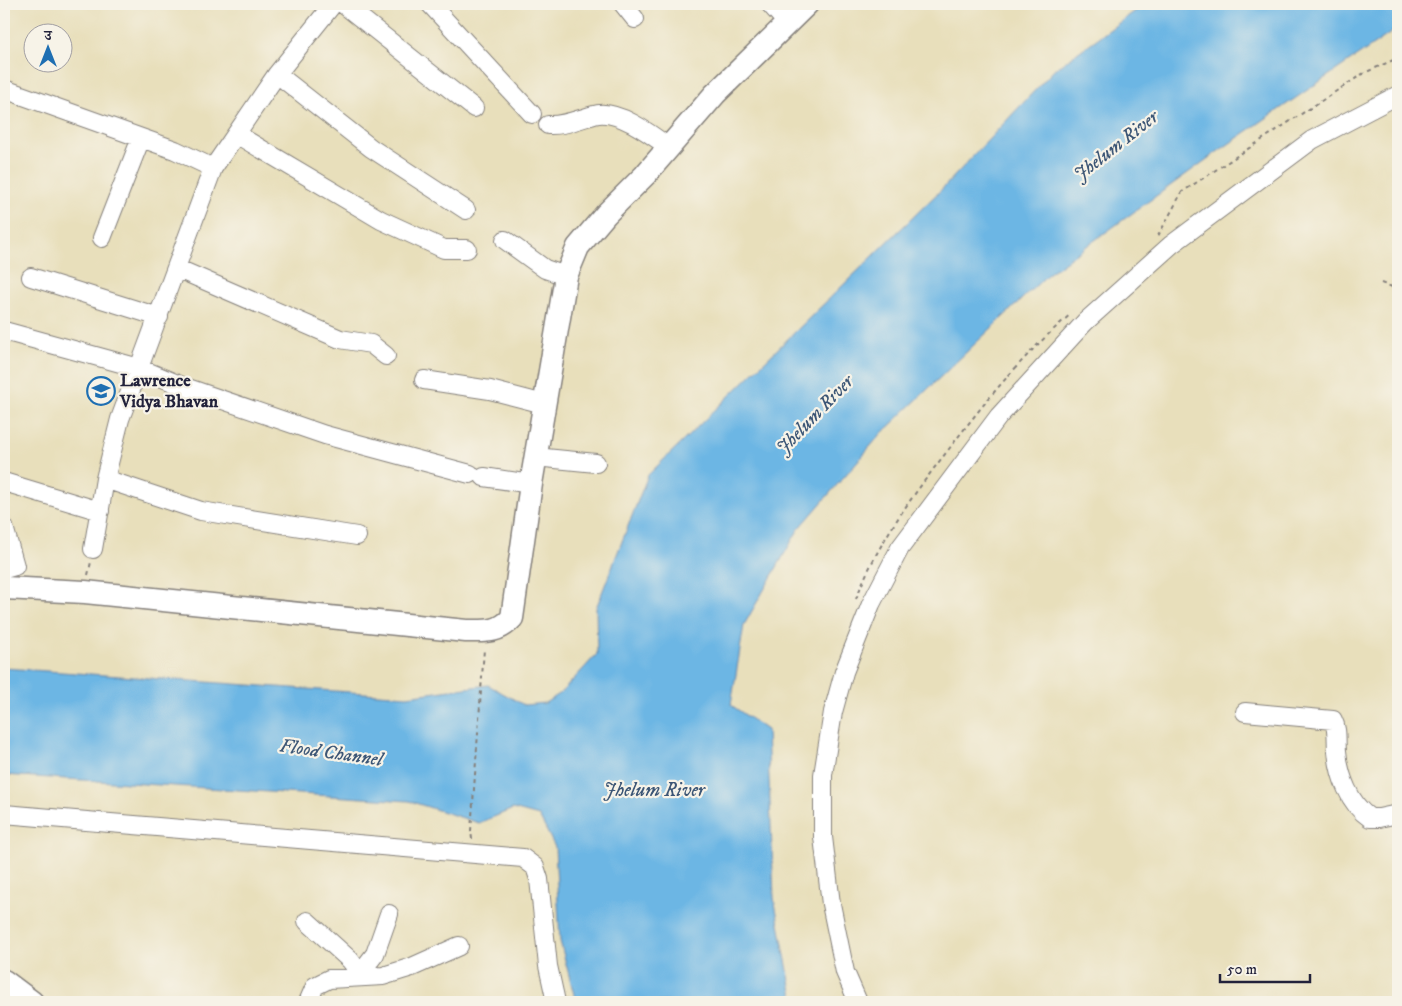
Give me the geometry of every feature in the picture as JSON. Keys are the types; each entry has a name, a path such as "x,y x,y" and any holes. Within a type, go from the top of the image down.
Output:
{"main road":[{"path":"4,588 85,592 466,631 485,631 503,627 512,618 531,484 566,276 578,247 714,94 807,4"},
{"path":"4,981 32,1002"}],"street":[{"path":"93,549 105,479 120,419 213,168 277,74 334,4"},
{"path":"343,4 474,108"},
{"path":"430,4 532,114"},
{"path":"623,4 635,19"},
{"path":"770,4 788,24"},
{"path":"277,74 371,148 466,210"},
{"path":"4,89 175,150 213,168"},
{"path":"858,1002 845,972 832,904 823,837 823,775 833,712 844,672 860,630 900,548 999,416 1085,322 1171,245 1312,140 1398,95"},
{"path":"548,126 564,125 594,114 610,114 649,132 668,147"},
{"path":"236,134 382,220 444,249 467,249"},
{"path":"102,238 141,138"},
{"path":"504,240 545,269 566,276"},
{"path":"176,268 340,339 371,344 386,356"},
{"path":"32,277 159,317"},
{"path":"4,332 139,368 182,386 325,435 477,476 531,484"},
{"path":"424,380 490,390 544,404"},
{"path":"536,457 596,463"},
{"path":"105,479 200,511 357,536"},
{"path":"4,482 100,511"},
{"path":"4,527 16,566 4,569"},
{"path":"1245,712 1333,720 1335,724 1339,772 1349,794 1370,818 1398,814"},
{"path":"4,814 523,858 535,867 540,879 548,966 556,1002"},
{"path":"362,975 375,954 389,914"},
{"path":"307,921 350,960 362,975"},
{"path":"308,1002 311,991 321,982 329,979 362,975 384,976 412,967 459,946"}],"path":[{"path":"1157,238 1182,192 1364,73 1398,58"},
{"path":"1381,283 1398,289"},
{"path":"853,607 866,573 879,548 908,502 1002,381 1047,335 1076,310"},
{"path":"85,592 93,549"},
{"path":"471,831 484,652"}],"water":[{"name":"Jhelum River","path":"1145,4 1398,4 1398,28 1217,152 1048,274 881,434 798,530 744,625 731,705 767,730 774,898 794,1002 576,1002 560,941 555,847 539,816 513,809 479,823 409,801 4,775 4,668 407,696 488,685 524,705 545,703 561,693 597,654 596,608 648,475 944,187 1055,69"}],"place":[{"name":"Lawrence Vidya Bhavan","path":"101,391"}],"water label":[{"name":"Flood Channel","path":"331,753"}]}
